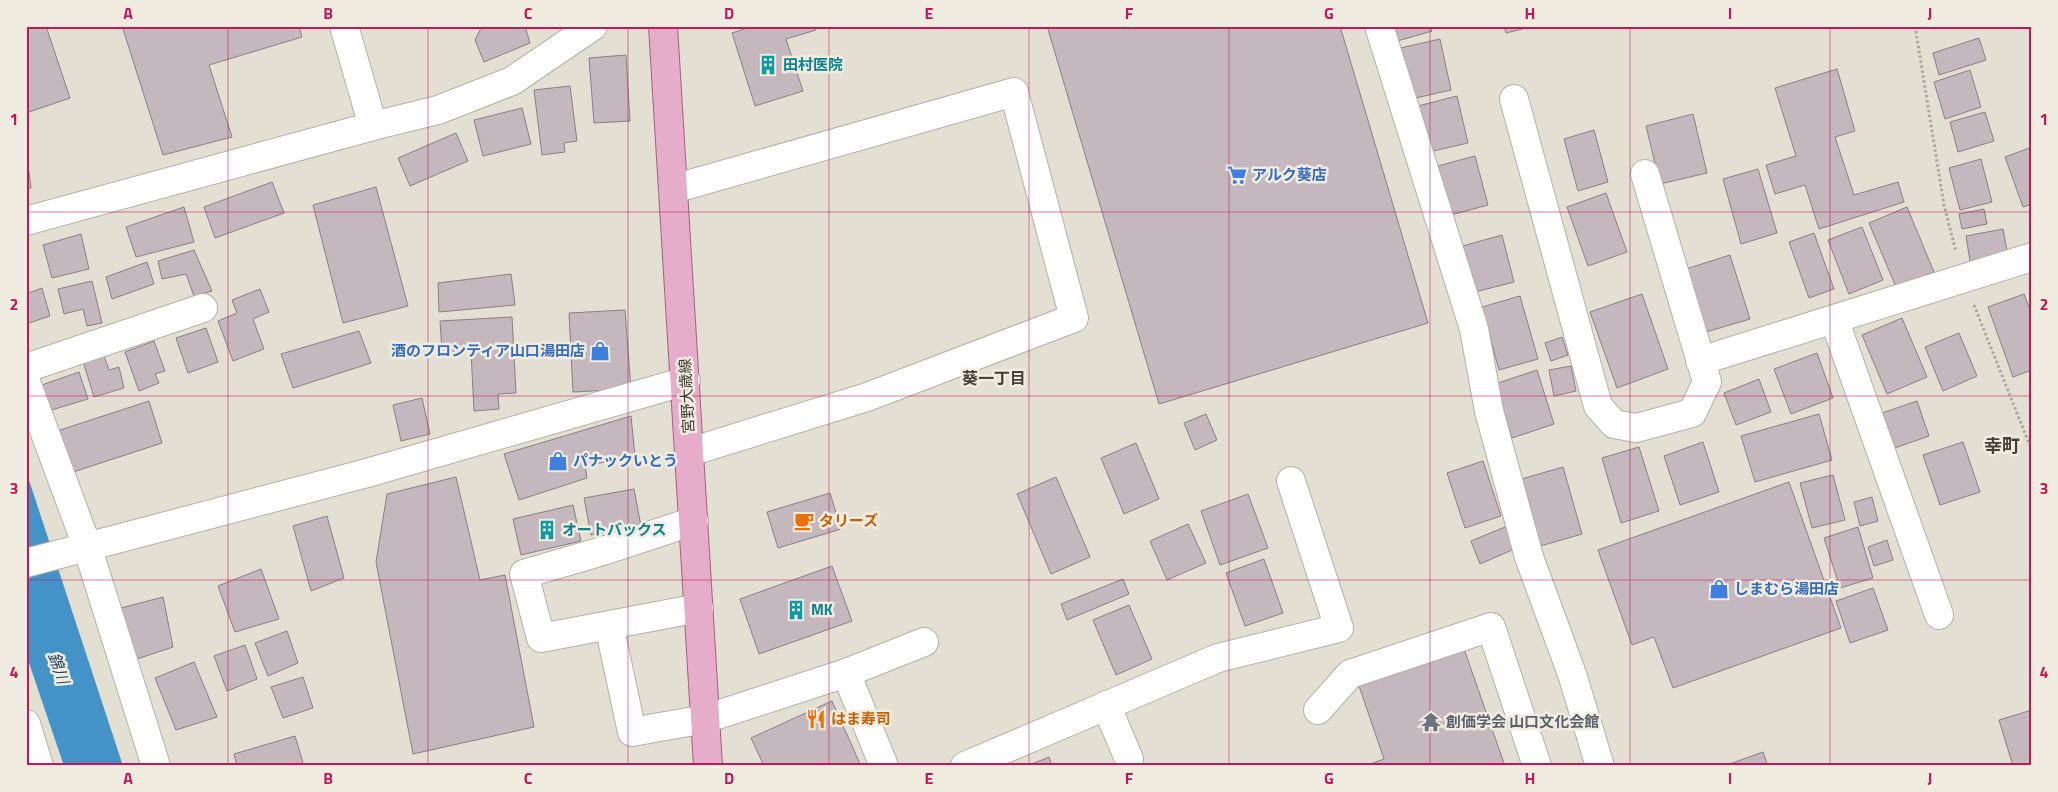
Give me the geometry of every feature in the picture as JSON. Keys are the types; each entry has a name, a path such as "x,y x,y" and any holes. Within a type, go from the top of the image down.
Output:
{"main road":[{"name":"宮野大歳線","path":"663,26 708,766"}],"street":[{"path":"344,26 372,126"},
{"path":"26,221 372,126 438,110 512,81 594,26"},
{"path":"1379,26 1474,329 1489,411 1529,557 1572,674 1600,766"},
{"path":"674,189 1014,92 1074,318 867,397 690,452"},
{"path":"1514,99 1598,406 1614,424 1636,428 1692,413 1708,382 1700,361 1645,174"},
{"path":"1700,361 2032,257"},
{"path":"26,368 203,308"},
{"path":"1834,319 1940,615"},
{"path":"26,563 367,473 686,381"},
{"path":"26,382 87,546 156,766"},
{"path":"965,766 1218,658 1339,628 1291,482"},
{"path":"694,521 524,574 541,638 699,608"},
{"path":"609,625 632,732 705,719 846,673 924,642"},
{"path":"1318,710 1350,674 1491,627 1537,766"},
{"path":"846,673 884,766"},
{"path":"1106,705 1129,759"},
{"path":"26,724 39,766"}],"path":[{"path":"1915,26 1944,204 1963,278 2032,451"}],"water":[{"name":"錦川","path":"26,471 123,766 64,766 26,654"}],"building":[{"path":"46,26 70,98 26,113 26,27"},
{"path":"122,26 299,26 302,37 209,65 232,137 163,155"},
{"path":"482,26 525,26 530,43 484,62 475,40"},
{"name":"田村医院","path":"754,26 815,26 816,30 786,39 803,91 755,106 732,33"},
{"name":"アルク葵店","path":"1047,26 1340,26 1428,323 1159,404"},
{"path":"1389,26 1430,26 1432,31 1394,42"},
{"path":"1504,26 1535,26 1506,33"},
{"path":"1979,38 1986,60 1939,75 1933,53"},
{"path":"1440,39 1451,90 1407,100 1396,49"},
{"path":"626,55 630,121 594,123 589,58"},
{"path":"1837,69 1855,131 1835,137 1854,195 1898,182 1904,202 1819,229 1805,185 1775,194 1766,165 1796,156 1775,88"},
{"path":"1970,70 1981,107 1945,119 1934,82"},
{"path":"570,86 577,141 564,143 565,152 542,155 534,90"},
{"path":"1457,96 1468,143 1429,152 1418,106"},
{"path":"522,108 531,144 483,156 474,120"},
{"path":"1985,112 1994,141 1958,152 1950,122"},
{"path":"1693,114 1707,173 1660,184 1646,126"},
{"path":"1594,130 1608,182 1578,191 1564,139"},
{"path":"456,133 468,161 410,186 398,158"},
{"path":"2032,147 2032,204 2023,207 2005,157"},
{"path":"26,149 31,188 26,189"},
{"path":"1475,156 1488,205 1451,215 1438,166"},
{"path":"1981,159 1992,202 1960,210 1949,168"},
{"path":"1758,169 1777,233 1741,244 1723,179"},
{"path":"272,182 284,213 215,238 204,207"},
{"path":"376,187 408,306 343,323 313,205"},
{"path":"1606,193 1627,252 1588,266 1567,207"},
{"path":"184,207 194,242 136,257 126,227"},
{"path":"1907,207 1934,272 1896,287 1869,223"},
{"path":"1984,209 1987,224 1962,229 1959,214"},
{"path":"1862,227 1883,280 1849,294 1828,240"},
{"path":"2003,229 2009,261 1971,267 1966,236"},
{"path":"1814,233 1834,289 1809,298 1789,242"},
{"path":"81,234 89,269 52,278 43,245"},
{"path":"1502,235 1514,282 1471,293 1459,247"},
{"path":"194,250 212,291 194,296 186,274 162,279 158,261"},
{"path":"1730,255 1750,319 1706,332 1686,269"},
{"path":"147,262 154,284 112,299 106,277"},
{"path":"511,274 515,305 439,312 438,283"},
{"path":"92,281 102,323 87,326 83,309 64,314 58,289"},
{"path":"42,288 50,316 26,324 26,294"},
{"path":"260,289 269,312 253,319 264,349 233,361 218,321 237,313 232,300"},
{"path":"1642,294 1668,369 1617,388 1590,312"},
{"path":"2024,294 2032,315 2032,370 2013,377 1988,307"},
{"path":"1520,296 1538,359 1499,370 1482,307"},
{"name":"酒のフロンティア山口湯田店","path":"625,310 631,389 573,392 569,313"},
{"path":"512,317 516,393 498,394 499,409 474,411 471,351 442,353 440,321"},
{"path":"1902,318 1927,377 1887,394 1862,335"},
{"path":"206,328 218,362 188,373 176,338"},
{"path":"359,331 371,363 293,388 281,354"},
{"path":"1959,333 1977,376 1943,391 1925,347"},
{"path":"1562,337 1568,355 1551,361 1545,343"},
{"path":"154,341 165,371 155,374 159,383 139,391 125,352"},
{"path":"103,353 109,370 119,367 124,388 94,397 82,358"},
{"path":"1817,353 1833,398 1791,414 1774,369"},
{"path":"1571,366 1576,391 1554,396 1549,370"},
{"path":"1537,370 1554,424 1512,438 1495,384"},
{"path":"79,372 88,399 45,412 36,387"},
{"path":"1759,379 1771,412 1736,425 1724,393"},
{"path":"422,398 430,434 401,441 393,405"},
{"path":"149,401 162,443 67,474 54,432"},
{"path":"1917,401 1929,436 1892,449 1879,414"},
{"path":"1206,414 1217,440 1195,450 1184,423"},
{"path":"1819,414 1832,460 1755,482 1741,436"},
{"name":"パナックいとう","path":"631,416 635,456 585,466 587,478 519,500 504,454"},
{"path":"1703,442 1719,492 1680,505 1664,456"},
{"path":"1963,442 1980,492 1940,505 1923,455"},
{"path":"1136,443 1159,499 1124,514 1101,458"},
{"path":"1639,447 1659,511 1621,523 1602,458"},
{"path":"1483,461 1501,516 1465,528 1447,473"},
{"path":"1563,467 1582,534 1537,547 1518,480"},
{"path":"1833,475 1845,520 1812,528 1800,483"},
{"path":"456,477 480,580 505,575 534,727 413,754 376,562 387,494"},
{"path":"1056,477 1090,557 1051,574 1017,494"},
{"name":"しまむら湯田店","path":"1789,482 1841,628 1673,688 1654,637 1632,645 1598,550"},
{"path":"634,489 641,526 591,535 584,498"},
{"name":"タリーズ","path":"830,493 841,529 778,548 767,512"},
{"path":"1248,494 1268,548 1220,565 1201,511"},
{"path":"1872,497 1878,521 1860,526 1854,502"},
{"name":"オートバックス","path":"573,505 581,541 521,555 513,519"},
{"path":"327,516 344,578 311,591 293,526"},
{"path":"1188,524 1206,563 1167,580 1150,541"},
{"path":"1510,525 1519,547 1480,564 1471,541"},
{"path":"1858,527 1873,578 1840,588 1824,538"},
{"path":"1887,540 1893,560 1874,566 1868,547"},
{"path":"1264,559 1283,613 1245,626 1226,573"},
{"name":"MK","path":"832,566 852,621 759,654 740,599"},
{"path":"261,569 279,619 235,632 218,586"},
{"path":"1123,579 1129,594 1067,620 1061,604"},
{"path":"1873,588 1888,630 1850,643 1836,601"},
{"path":"163,597 173,647 134,660 121,608"},
{"path":"1129,605 1152,659 1116,675 1093,620"},
{"path":"287,631 298,663 268,676 255,643"},
{"path":"245,645 257,679 227,691 214,656"},
{"name":"創価学会 山口文化会館","path":"1464,649 1505,766 1365,766 1384,759 1359,686"},
{"path":"194,662 217,717 176,730 155,678"},
{"path":"303,677 313,708 283,718 271,687"},
{"name":"はま寿司","path":"832,701 861,766 764,766 751,738"},
{"path":"2032,710 2032,766 2013,766 1999,720"},
{"path":"295,736 304,766 237,766 234,754"},
{"path":"1763,752 1768,766 1724,766"},
{"path":"1049,757 1052,766 1027,766"}],"place":[{"name":"田村医院","path":"768,65"},
{"name":"アルク葵店","path":"1237,175"},
{"name":"酒のフロンティア山口湯田店","path":"600,351"},
{"name":"パナックいとう","path":"558,461"},
{"name":"タリーズ","path":"804,521"},
{"name":"オートバックス","path":"547,530"},
{"name":"しまむら湯田店","path":"1719,589"},
{"name":"MK","path":"796,610"},
{"name":"はま寿司","path":"816,719"},
{"name":"創価学会 山口文化会館","path":"1431,722"}],"district":[{"name":"葵一丁目","path":"994,378"},
{"name":"幸町","path":"2002,446"}]}
